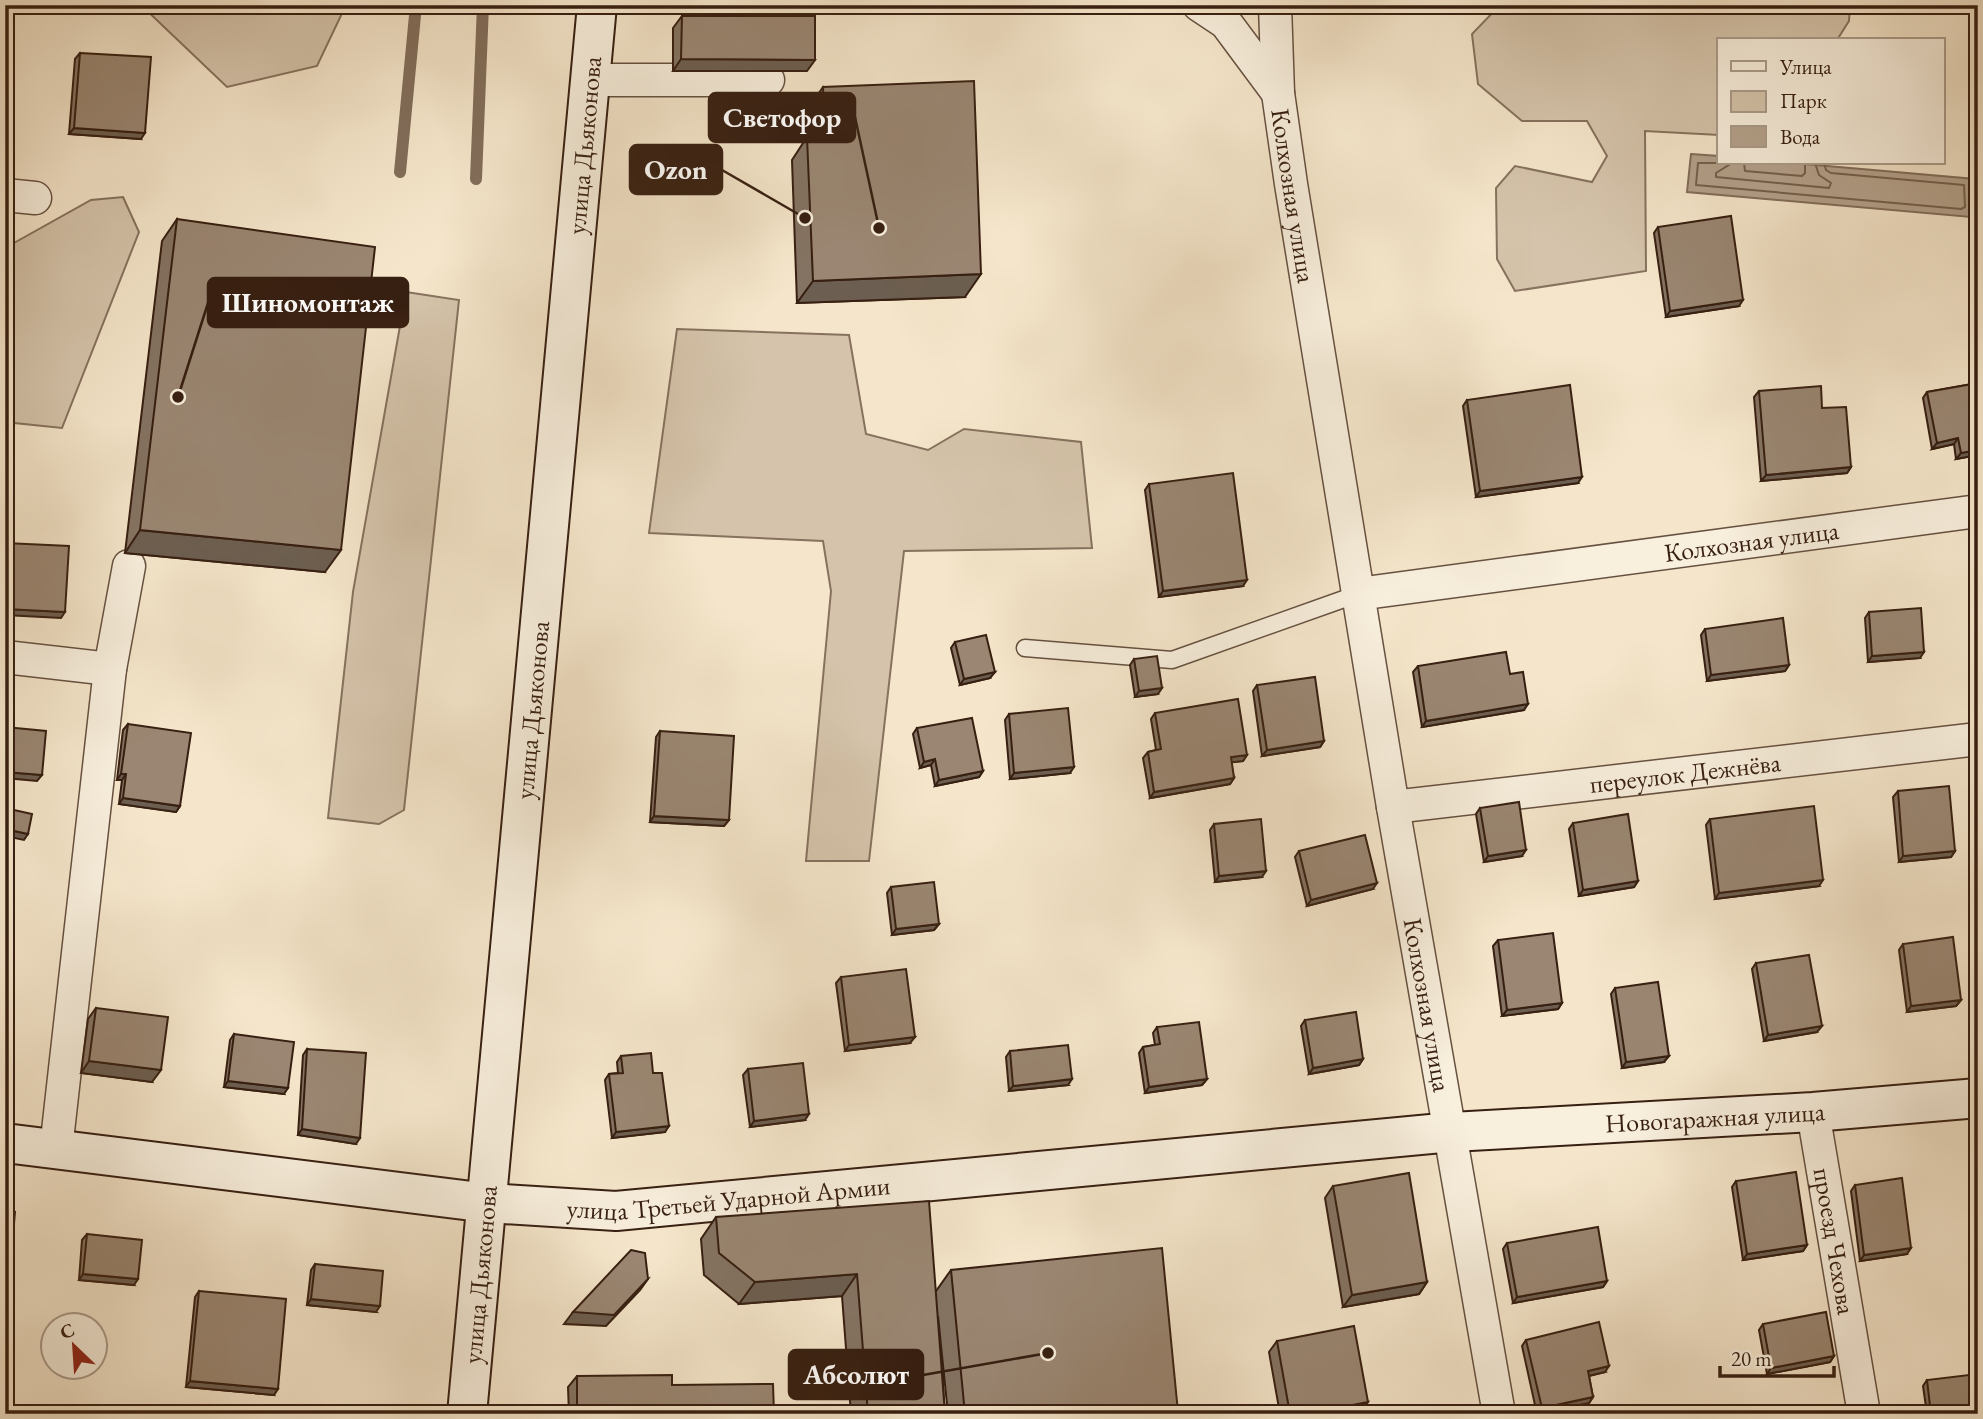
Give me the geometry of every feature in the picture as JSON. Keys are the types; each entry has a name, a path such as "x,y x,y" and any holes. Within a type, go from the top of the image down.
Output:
{"main road":[{"name":"улица Дьяконова","path":"467,1414 597,5"},
{"name":"Новогаражная улица","path":"1452,1132 1813,1112 1978,1098"},
{"name":"улица Третьей Ударной Армии","path":"5,1143 488,1203 616,1211 1452,1132"}],"street":[{"path":"1199,5 1226,23 1278,93"},
{"name":"Колхозная улица","path":"1275,5 1278,93 1393,807 1452,1132 1499,1414"},
{"path":"591,80 768,80"},
{"name":"Колхозная улица","path":"1358,594 1978,512"},
{"path":"56,1149 110,670 128,566"},
{"path":"5,657 110,670"},
{"name":"переулок Дежнёва","path":"1393,807 1978,739"},
{"name":"проезд Чехова","path":"1813,1112 1864,1414"}],"lane":[{"path":"1025,649 1172,660 1358,594"}],"green space":[{"path":"141,5 346,5 317,66 227,87"},
{"path":"1500,5 1850,5 1849,21 1838,38 1717,38 1717,135 1645,131 1646,271 1515,291 1497,259 1496,188 1515,166 1592,182 1607,156 1587,121 1522,121 1478,84 1472,34"},
{"path":"123,197 139,232 62,428 5,422 5,248 91,200"},
{"path":"406,292 459,300 404,810 379,824 328,818 353,592"},
{"path":"677,329 849,335 866,434 928,450 964,429 1081,442 1092,548 904,551 869,861 806,861 831,591 823,541 649,533"}],"water":[{"path":"1691,154 1717,156 1717,164 1804,164 1975,179 1971,217 1687,192"}],"building":[{"path":"682,16 815,16 815,60 681,59"},
{"path":"80,53 151,57 145,133 74,128"},
{"path":"974,81 981,274 813,281 807,137 825,137 823,87"},
{"path":"1731,216 1743,300 1670,311 1658,227"},
{"path":"177,219 375,247 341,550 140,530"},
{"path":"1978,383 1978,450 1961,453 1958,438 1937,443 1927,392"},
{"path":"1570,385 1582,477 1480,491 1467,400"},
{"path":"1821,386 1822,408 1846,407 1851,467 1766,475 1759,391"},
{"path":"1233,473 1247,580 1163,591 1149,484"},
{"path":"5,543 69,546 65,612 5,609"},
{"path":"1921,608 1924,652 1872,656 1869,612"},
{"path":"1783,618 1789,665 1711,675 1705,629"},
{"path":"986,635 995,672 964,679 955,642"},
{"path":"1506,652 1510,674 1523,672 1528,704 1426,721 1418,666"},
{"path":"1157,656 1162,688 1139,691 1134,659"},
{"path":"1315,677 1324,741 1267,750 1257,685"},
{"path":"1238,699 1247,755 1231,757 1234,778 1154,792 1148,752 1161,749 1155,713"},
{"path":"1068,708 1074,767 1014,773 1009,714"},
{"path":"972,718 983,771 939,780 935,759 924,762 917,728"},
{"path":"128,724 191,733 180,806 123,798 126,774 121,774"},
{"path":"5,727 46,731 42,775 5,772"},
{"path":"660,731 734,736 729,820 654,816"},
{"path":"1949,786 1955,851 1903,856 1898,791"},
{"path":"1519,802 1526,850 1488,856 1480,808"},
{"path":"1814,806 1823,880 1719,893 1710,819"},
{"path":"5,808 32,814 28,834 5,829"},
{"path":"1628,814 1638,881 1583,890 1573,823"},
{"path":"1261,819 1266,871 1219,876 1214,824"},
{"path":"1365,835 1377,883 1311,900 1299,851"},
{"path":"934,882 939,924 896,929 891,887"},
{"path":"1553,933 1562,1003 1507,1010 1498,940"},
{"path":"1953,937 1961,1000 1911,1006 1903,944"},
{"path":"1809,955 1822,1026 1768,1035 1756,963"},
{"path":"906,969 915,1037 849,1045 841,977"},
{"path":"1658,982 1669,1056 1626,1062 1615,988"},
{"path":"96,1008 168,1017 161,1070 89,1061"},
{"path":"1356,1012 1363,1059 1313,1068 1305,1020"},
{"path":"1199,1022 1207,1079 1149,1087 1143,1047 1160,1044 1157,1027"},
{"path":"234,1034 294,1042 288,1088 228,1081"},
{"path":"1068,1045 1072,1079 1013,1086 1010,1051"},
{"path":"307,1049 366,1053 360,1138 302,1129"},
{"path":"651,1053 653,1073 662,1073 669,1126 616,1132 609,1074 623,1073 621,1056"},
{"path":"803,1063 809,1114 754,1121 748,1069"},
{"path":"1796,1172 1807,1245 1747,1254 1736,1181"},
{"path":"1409,1173 1427,1282 1352,1295 1333,1186"},
{"path":"1902,1178 1911,1248 1864,1255 1855,1185"},
{"path":"929,1201 945,1414 868,1414 857,1274 755,1282 719,1253 716,1217"},
{"path":"5,1211 15,1212 7,1307 5,1307"},
{"path":"1598,1227 1607,1281 1517,1297 1507,1243"},
{"path":"87,1234 142,1240 138,1279 83,1274"},
{"path":"1162,1248 1178,1412 965,1414 951,1270"},
{"path":"631,1250 645,1253 648,1279 614,1315 573,1312"},
{"path":"315,1264 383,1271 380,1306 311,1299"},
{"path":"199,1291 286,1299 278,1389 190,1381"},
{"path":"1826,1312 1834,1356 1771,1368 1763,1324"},
{"path":"1599,1322 1609,1366 1588,1371 1593,1397 1542,1408 1526,1340"},
{"path":"1354,1326 1368,1402 1307,1414 1290,1414 1277,1341"},
{"path":"1977,1374 1978,1414 1931,1414 1927,1380"},
{"path":"672,1375 672,1385 773,1384 774,1414 577,1414 577,1376"},
{"path":"1840,1407 1842,1414 1808,1414"}],"waterway":[{"path":"400,172 416,5"},
{"path":"476,179 483,5"}],"place":[{"name":"Ozon","path":"805,218"},
{"name":"Светофор","path":"879,228"},
{"name":"Шиномонтаж","path":"178,397"},
{"name":"Абсолют","path":"1048,1353"}]}
